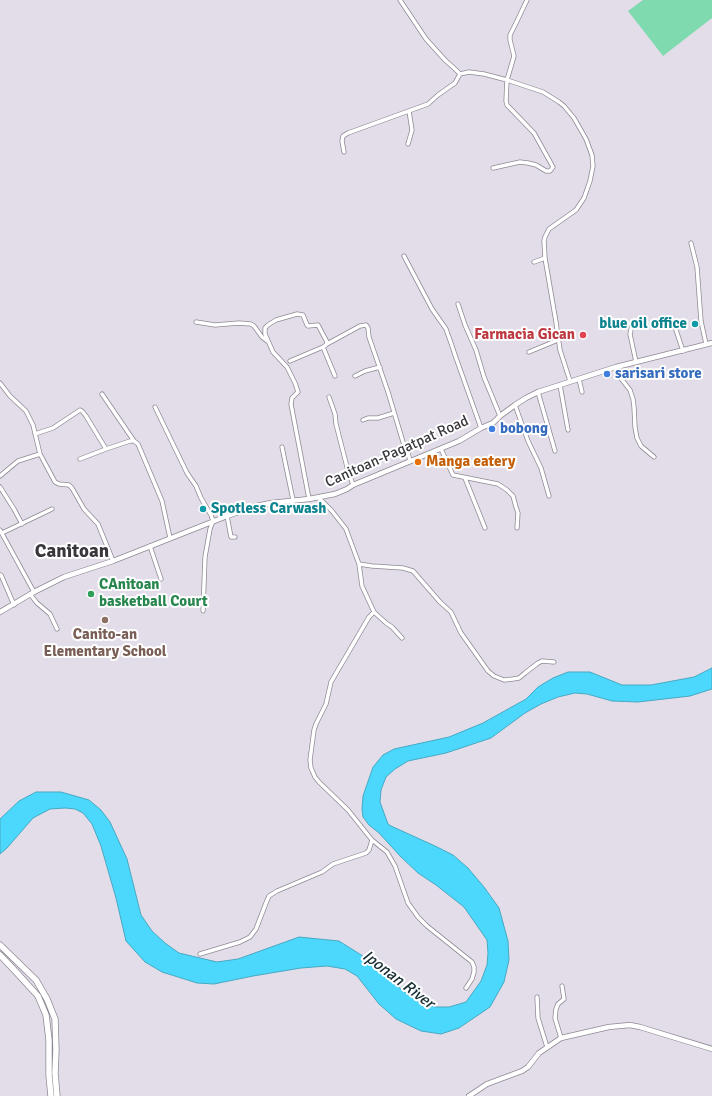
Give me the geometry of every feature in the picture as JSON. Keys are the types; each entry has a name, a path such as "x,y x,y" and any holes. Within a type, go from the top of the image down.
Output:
{"main road":[{"path":"0,945 36,980 47,999 55,1019 55,1073 57,1096"},
{"path":"0,955 12,966 38,996 46,1015 49,1040 49,1075 51,1096"}],"street":[{"path":"400,0 426,39 460,74"},
{"path":"493,168 520,162 536,165 546,171 550,171 553,167 534,133 507,104 507,80 514,56 510,35 527,0"},
{"path":"344,152 342,136 428,104 455,83 460,74 469,72 507,80 543,92 559,102 574,118 586,139 592,155 593,166 584,198 576,210 549,229 544,237 545,258 558,340 570,381"},
{"path":"408,144 412,130 409,111"},
{"path":"691,243 697,267 701,321 706,344"},
{"path":"404,256 432,310 446,329 481,428"},
{"path":"534,262 545,258"},
{"path":"458,304 476,350 484,377 500,416"},
{"path":"309,499 290,404 292,398 298,392 295,382 287,367 273,352 264,331 268,325 276,320 297,314 303,315 308,326 316,324 319,325 327,344"},
{"path":"196,322 215,326 239,323 251,324 268,342"},
{"path":"636,362 630,334 632,325 634,323 638,323"},
{"path":"674,324 683,350"},
{"path":"290,361 323,347 360,326 366,325 410,461"},
{"path":"529,352 558,340"},
{"name":"Canitoan-Pagatpat Road","path":"0,612 32,593 64,577 113,561 227,516 256,506 293,500 319,498 347,489 353,485 459,441 493,422 515,405 538,392 616,367 712,343"},
{"path":"323,347 335,376"},
{"path":"355,376 380,367"},
{"path":"616,367 619,376 630,390 633,399 637,438 642,446 654,457"},
{"path":"579,379 582,392"},
{"path":"0,383 10,396 26,410 33,425 40,454 55,482 71,487 84,509 98,524 113,561"},
{"path":"560,385 568,430"},
{"path":"538,392 555,451"},
{"path":"102,394 140,448 162,502 170,538"},
{"path":"330,397 347,467 353,485"},
{"path":"515,405 528,441 541,468 549,496"},
{"path":"155,407 187,473 196,486 213,521 210,529 205,558 203,611"},
{"path":"35,434 53,428 80,410 86,416 106,449"},
{"path":"363,420 368,418 378,418 394,413"},
{"path":"80,459 125,442 134,441"},
{"path":"282,446 293,500"},
{"path":"441,448 453,475 498,484 507,490 512,496 518,513 517,528"},
{"path":"0,476 18,461 40,454"},
{"path":"465,478 485,528"},
{"path":"0,487 22,524"},
{"path":"319,498 346,529 359,564 361,582 374,612 392,627 402,638"},
{"path":"52,509 22,524 1,532 37,603 50,614 57,629"},
{"path":"227,516 232,537 235,538"},
{"path":"150,546 161,579"},
{"path":"359,564 403,568 413,571 440,602 451,612 461,633 488,671 494,676 504,680 513,679 525,674 542,661 554,662"},
{"path":"0,575 14,605"},
{"path":"374,612 331,682 326,704 316,724 310,760 311,768 319,782 348,810 372,840 387,852 393,862 408,903 414,912 427,926 472,962 474,972 466,988"},
{"path":"200,954 240,942 250,937 256,929 269,896 277,891 322,872 333,864 366,853 369,850 372,840"},
{"path":"561,1038 556,1018 556,1009 558,1004 564,999 562,986"},
{"path":"537,997 538,1018 547,1047"},
{"path":"469,1096 487,1084 522,1071 528,1067 539,1053 561,1038 619,1025 640,1027 712,1049"}],"green space":[{"path":"643,0 712,0 712,18 663,56 628,11"}],"water":[{"path":"712,668 712,689 690,696 638,702 612,701 587,694 575,693 558,697 525,713 491,738 446,753 408,761 386,777 381,790 380,802 388,824 453,855 468,868 499,908 508,941 509,960 504,982 490,1007 459,1028 441,1034 421,1031 396,1019 379,1004 357,976 345,969 327,966 301,968 214,984 197,983 162,972 145,962 126,941 116,898 101,846 92,824 83,813 75,809 50,809 33,818 0,854 0,819 19,801 36,792 61,792 89,800 101,810 110,822 127,859 141,915 152,931 179,953 217,962 238,959 299,937 339,941 366,958 402,990 416,1000 435,1007 449,1007 466,1002 481,981 487,965 487,940 464,907 418,873 379,833 369,825 363,817 363,796 373,767 383,755 394,749 449,737 483,723 526,699 538,687 553,678 568,672 590,672 622,685 651,685 694,677"}],"place":[{"name":"blue oil office","path":"695,324"},
{"name":"Farmacia Gican","path":"583,335"},
{"name":"sarisari store","path":"607,374"},
{"name":"bobong","path":"492,429"},
{"name":"Manga eatery","path":"418,462"},
{"name":"Spotless Carwash","path":"203,509"},
{"name":"CAnitoan basketball Court","path":"91,594"},
{"name":"Canito-an Elementary School","path":"105,620"}],"district":[{"name":"Canitoan","path":"72,552"}],"water label":[{"name":"Iponan River","path":"398,980"}]}
